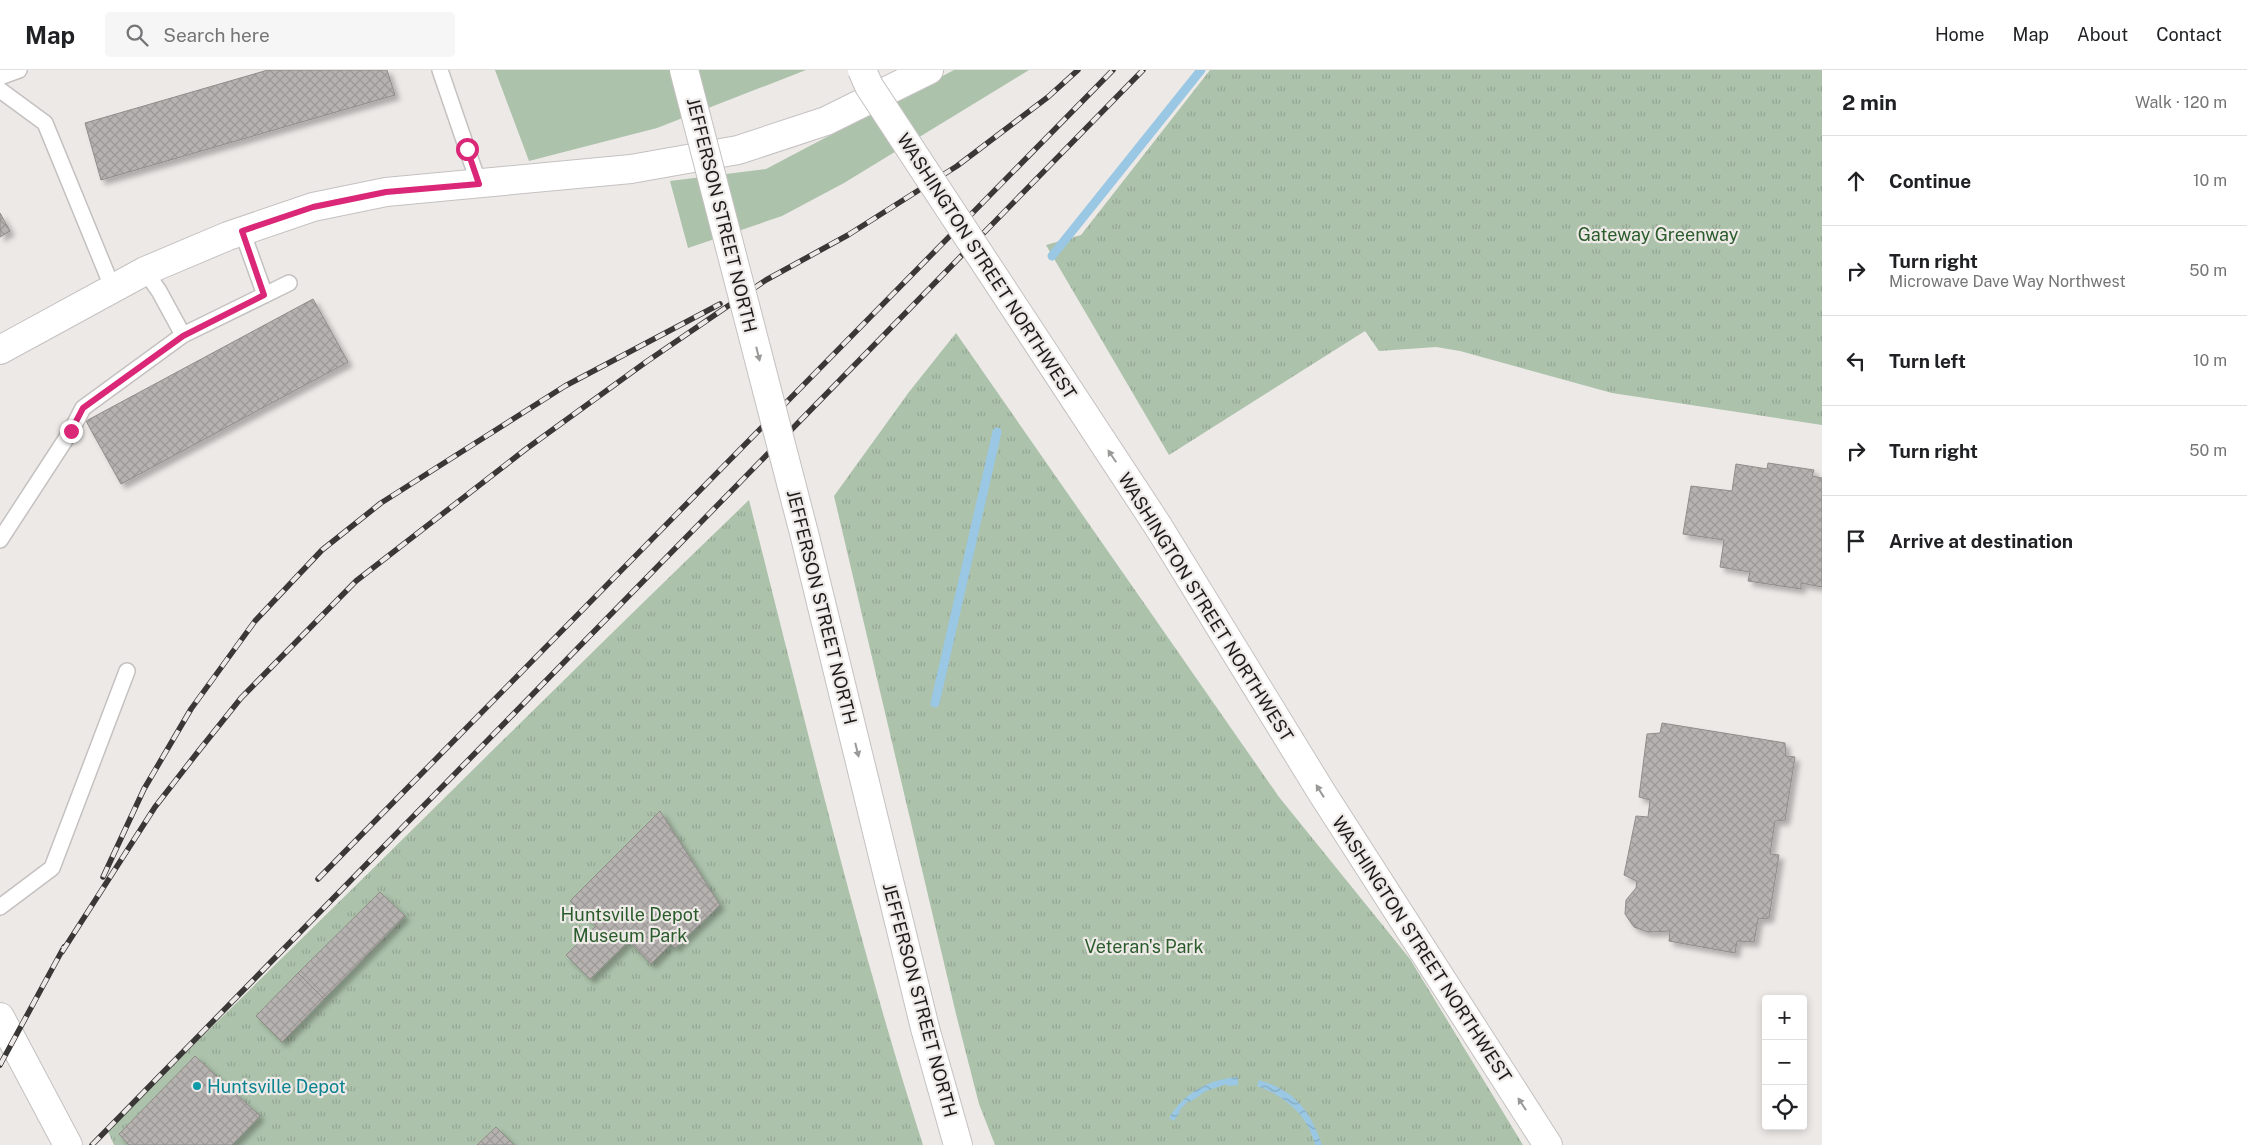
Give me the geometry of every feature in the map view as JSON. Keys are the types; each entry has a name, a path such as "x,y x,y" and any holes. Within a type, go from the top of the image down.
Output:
{"main road":[{"name":"JEFFERSON STREET NORTH","path":"684,70 802,528 925,1028 958,1145"},
{"name":"WASHINGTON STREET NORTHWEST","path":"862,70 869,86 1158,526 1322,793 1548,1145"},
{"path":"0,350 145,272 242,231 313,207 386,192 631,168 738,150 826,121 929,70"},
{"path":"0,1017 68,1145"}],"lane":[{"path":"0,77 19,70"},
{"path":"440,70 479,184"},
{"path":"0,90 45,123 113,289"},
{"path":"242,231 264,295"},
{"path":"145,272 159,291 183,336"},
{"path":"0,540 71,431 83,408 183,336 290,283"},
{"path":"0,907 52,868 127,671"}],"green space":[{"path":"495,70 806,70 657,128 529,161"},
{"path":"954,70 1029,70 844,183 782,216 688,248 670,181 766,169"},
{"name":"Gateway Greenway","path":"1210,70 1822,70 1822,425 1612,393 1460,351 1436,347 1379,351 1365,331 1169,455 1046,245 1081,235"},
{"name":"Veteran's Park","path":"956,333 1279,797 1410,959 1523,1145 995,1145 979,1104 956,1014 834,496 909,392"},
{"name":"Huntsville Depot Museum Park","path":"749,500 853,905 898,1065 923,1145 114,1145 107,1129"}],"water":[{"path":"1238,1077 1238,1085 1227,1086 1227,1084 1206,1091 1190,1102 1188,1101 1179,1111 1174,1121 1169,1118 1182,1101 1198,1089 1227,1078"},
{"path":"1259,1080 1282,1090 1300,1104 1312,1122 1322,1145 1315,1145 1307,1125 1294,1108 1277,1095 1257,1086"}],"building":[{"path":"268,70 387,70 395,95 101,180 85,123"},
{"path":"0,213 10,231 0,237"},
{"path":"313,299 348,362 121,484 86,421"},
{"path":"1768,463 1814,470 1812,476 1822,478 1822,587 1801,583 1801,589 1748,581 1750,572 1720,567 1724,540 1683,534 1691,486 1732,491 1736,464 1767,469"},
{"path":"1662,723 1785,743 1786,756 1795,757 1785,820 1775,821 1770,854 1779,855 1769,918 1758,919 1754,942 1737,941 1735,953 1669,941 1670,931 1648,932 1634,927 1625,914 1626,900 1636,888 1637,881 1624,875 1636,816 1648,817 1650,800 1639,797 1647,734 1660,733"},
{"path":"660,811 720,905 675,948 671,944 651,964 629,941 590,979 566,955 596,926 570,901"},
{"path":"380,892 405,916 324,999 298,973"},
{"path":"298,973 324,999 282,1042 256,1016"},
{"name":"Huntsville Depot","path":"195,1056 260,1116 232,1145 129,1145 119,1134"},
{"path":"496,1127 514,1145 477,1145"}],"waterway":[{"path":"1052,256 1201,70"},
{"path":"935,703 997,432"}],"railway":[{"path":"62,952 155,807 197,753 241,698 356,581 526,449 646,362 766,280 848,235 957,166 1048,97 1078,70"},
{"path":"318,879 1113,70"},
{"path":"92,1145 1143,70"},
{"path":"103,877 144,789 191,709 255,621 322,550 381,503 565,386 720,304"},
{"path":"0,1065 64,947"}],"place":[{"name":"Huntsville Depot","path":"197,1086"}],"route":[{"path":"71,431 83,408 183,336 264,295 252,255 242,231 313,207 386,192 479,184 467,149"}]}
